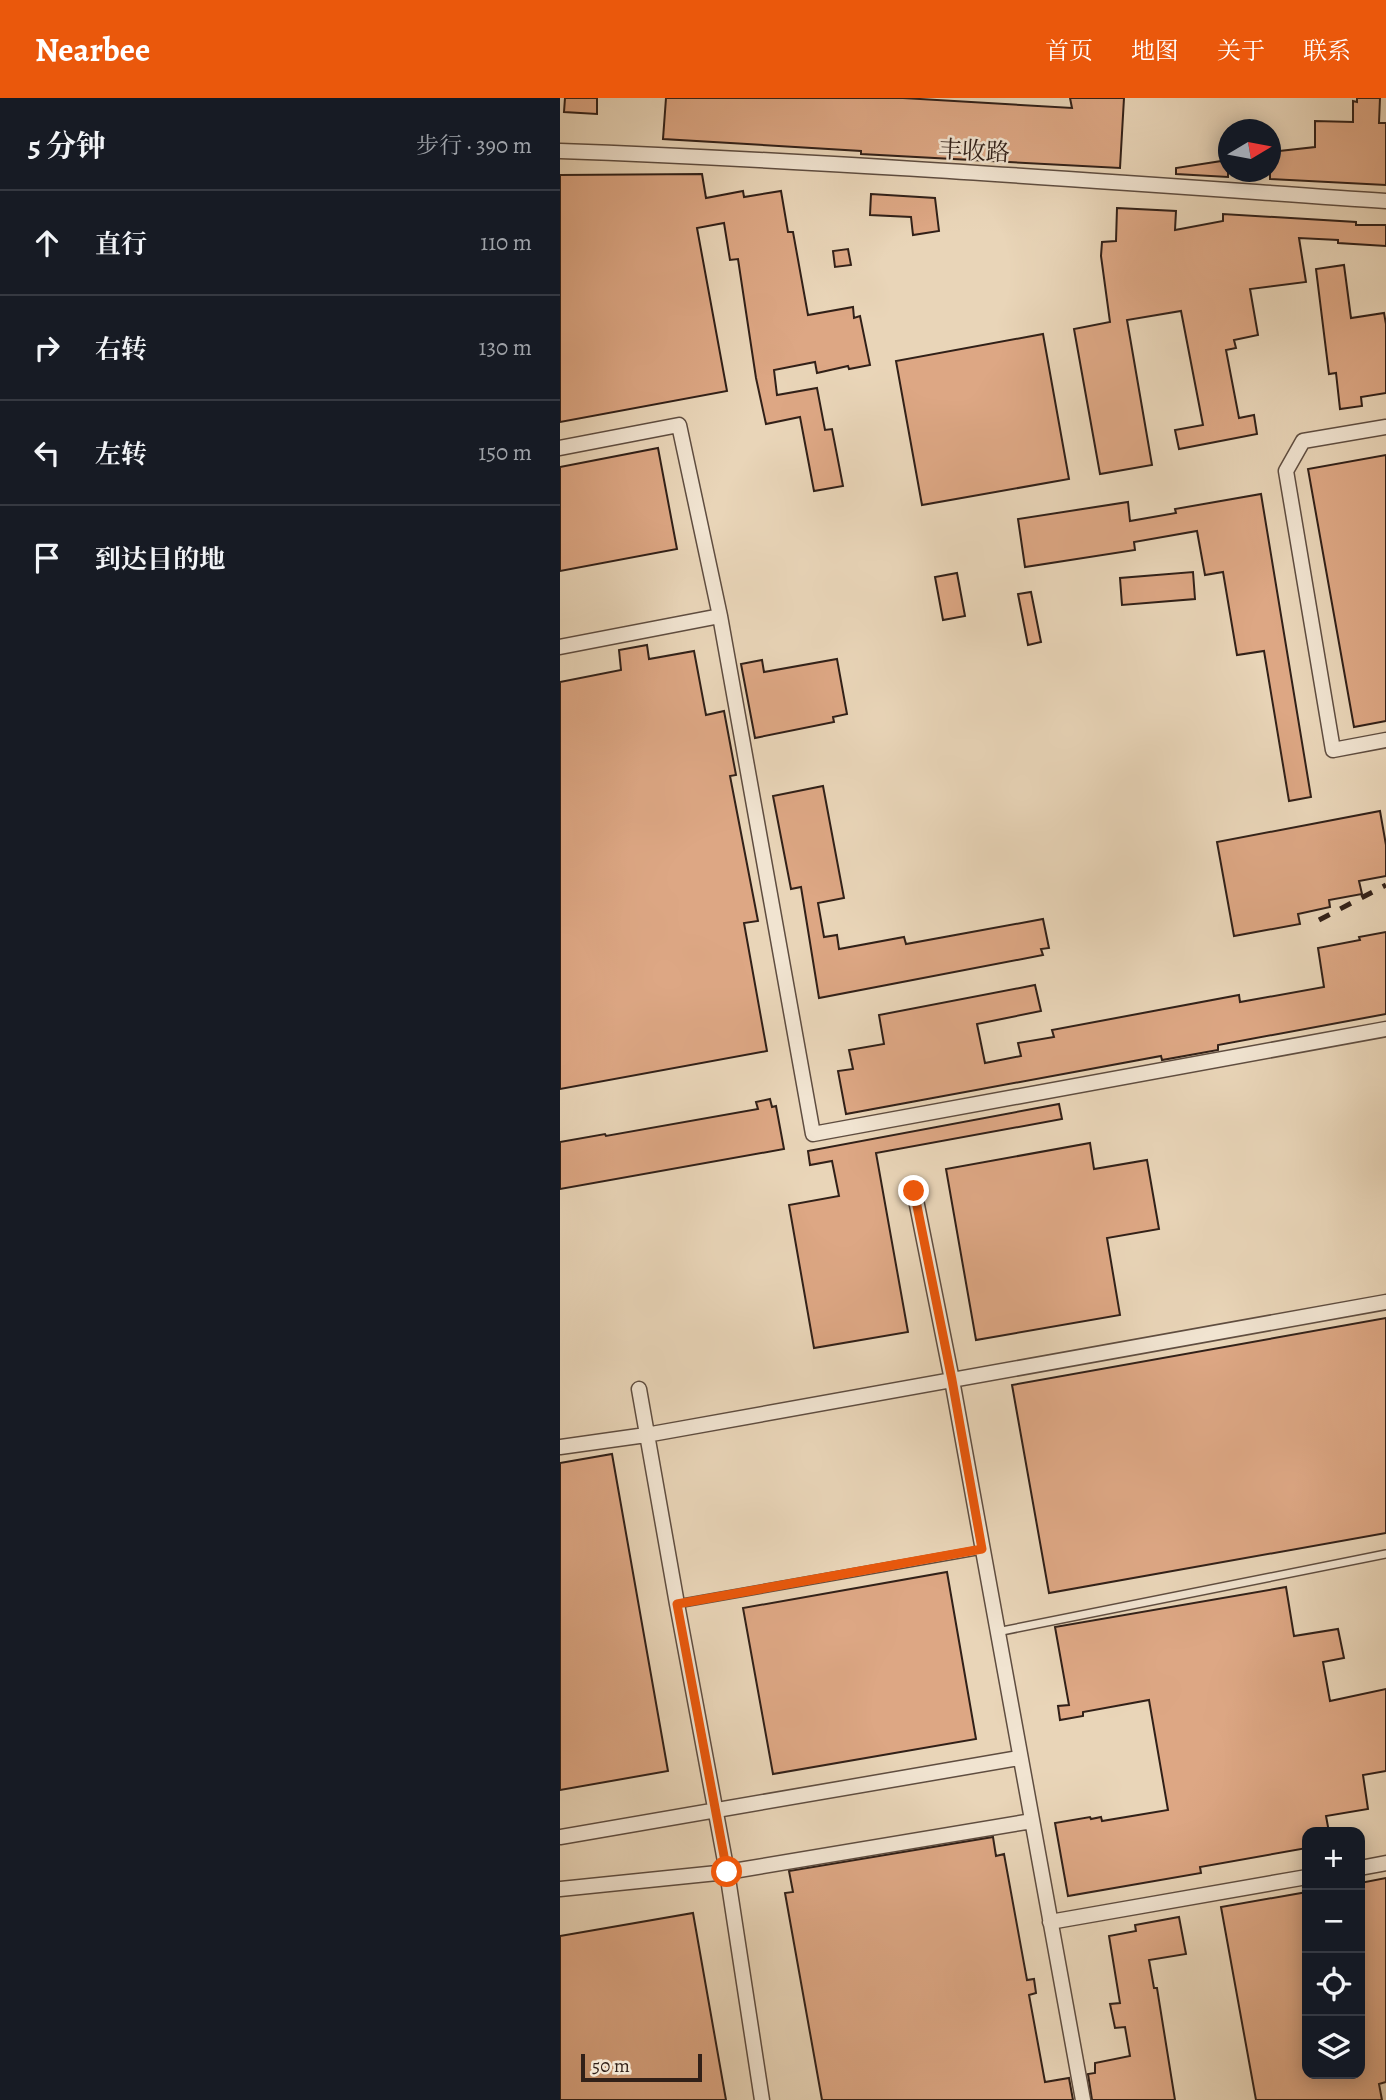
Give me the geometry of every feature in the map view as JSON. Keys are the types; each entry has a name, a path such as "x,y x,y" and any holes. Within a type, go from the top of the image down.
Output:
{"street":[{"name":"丰收路","path":"560,152 663,155 1386,201"},
{"path":"560,448 680,425 720,616 813,1134 1386,1029"},
{"path":"1386,427 1303,442 1286,471 1333,750 1386,740"},
{"path":"560,647 720,616"},
{"path":"914,1191 952,1380 1083,2100"},
{"path":"560,1447 646,1435 1386,1302"},
{"path":"639,1389 727,1872 762,2100"},
{"path":"560,1837 1019,1758"},
{"path":"560,1889 727,1872 1032,1821"},
{"path":"1365,1867 1386,1863"},
{"path":"1050,1922 1302,1878"}],"lane":[{"path":"677,1604 982,1549"},
{"path":"997,1632 1386,1555"}],"building":[{"path":"565,98 597,98 597,114 564,112"},
{"path":"666,98 903,98 1072,108 1070,98 1124,98 1120,168 861,154 861,151 663,139"},
{"path":"1357,98 1380,98 1379,123 1386,123 1386,185 1281,180 1281,151 1315,147 1315,121 1353,122 1353,101 1357,102"},
{"path":"1218,162 1218,176 1176,174 1176,168"},
{"path":"702,174 706,198 743,191 744,197 781,191 788,232 793,232 808,315 853,307 854,318 860,316 870,365 849,369 848,366 817,373 815,362 774,370 777,395 817,388 825,430 832,429 843,486 814,491 800,417 766,424 756,378 738,259 730,260 724,223 697,228 727,391 560,422 560,175"},
{"path":"871,194 935,198 939,231 913,235 911,217 870,215"},
{"path":"1117,208 1176,211 1175,230 1223,221 1223,214 1386,225 1386,246 1299,238 1306,282 1250,289 1258,335 1234,340 1236,348 1226,350 1239,418 1254,415 1257,434 1179,449 1175,430 1203,425 1181,311 1127,320 1152,465 1100,474 1074,329 1110,322 1101,256 1102,242 1116,241"},
{"path":"848,249 851,265 835,267 833,251"},
{"path":"1344,265 1351,318 1384,313 1386,393 1361,397 1362,406 1340,409 1336,373 1329,374 1316,269"},
{"path":"1043,334 1069,479 922,505 896,361"},
{"path":"658,448 677,549 560,571 560,467"},
{"path":"1386,455 1386,721 1354,727 1308,469"},
{"path":"1261,494 1311,797 1289,801 1264,651 1237,655 1223,572 1205,575 1197,531 1134,542 1135,550 1025,567 1018,519 1128,502 1130,521 1176,513 1175,509"},
{"path":"1193,572 1195,599 1122,605 1120,578"},
{"path":"957,573 965,616 943,620 935,577"},
{"path":"1031,592 1041,642 1028,645 1018,594"},
{"path":"647,645 649,659 694,651 706,715 724,711 736,775 730,776 758,921 744,923 767,1051 560,1089 560,682 621,670 619,650"},
{"path":"837,659 847,714 833,717 834,722 755,738 741,664 762,660 764,672"},
{"path":"823,786 844,898 818,903 824,937 837,935 839,949 904,937 906,944 1043,919 1049,948 1041,949 1043,955 819,998 801,887 791,889 773,796"},
{"path":"1380,811 1386,845 1386,876 1359,881 1362,894 1329,900 1330,907 1298,914 1300,924 1234,936 1217,842"},
{"path":"1386,932 1386,1014 1218,1045 1218,1050 1162,1060 1161,1056 846,1114 838,1071 853,1069 849,1050 884,1044 879,1015 1035,985 1041,1011 977,1024 985,1063 1021,1056 1018,1043 1054,1037 1052,1030 1239,995 1240,1002 1324,987 1318,948"},
{"path":"770,1099 772,1107 776,1106 784,1149 560,1189 560,1142 758,1109 756,1102"},
{"path":"1059,1104 1062,1119 876,1153 908,1332 814,1348 789,1205 839,1196 832,1161 810,1165 808,1151"},
{"path":"1090,1143 1094,1169 1147,1160 1159,1229 1107,1238 1120,1315 976,1340 946,1169"},
{"path":"1386,1318 1386,1533 1049,1593 1012,1385"},
{"path":"612,1454 668,1771 560,1790 560,1463"},
{"path":"947,1572 976,1739 773,1774 743,1608"},
{"path":"1286,1587 1294,1636 1338,1629 1344,1658 1323,1662 1330,1701 1386,1689 1386,1771 1363,1775 1368,1809 1326,1816 1328,1827 1302,1827 1302,1849 1200,1867 1201,1873 1068,1896 1055,1823 1090,1817 1101,1817 1102,1821 1168,1810 1149,1700 1083,1712 1083,1716 1060,1720 1058,1706 1069,1705 1055,1627"},
{"path":"993,1837 996,1856 1004,1854 1027,1980 1034,1979 1036,1993 1029,1995 1045,2082 1069,2078 1073,2100 822,2100 785,1893 793,1892 789,1871"},
{"path":"1386,1878 1386,2082 1379,2084 1382,2100 1256,2100 1221,1907 1302,1893 1302,2079 1365,2079 1365,1882"},
{"path":"693,1913 726,2100 560,2100 560,1936"},
{"path":"1179,1917 1186,1954 1149,1960 1154,1988 1157,1988 1175,2100 1092,2100 1088,2074 1095,2073 1095,2063 1130,2056 1125,2027 1115,2028 1110,2004 1120,2003 1109,1936 1136,1931 1135,1925"}],"railway":[{"path":"1319,920 1386,885"}],"route":[{"path":"727,1872 677,1604 982,1549 914,1191"}]}
